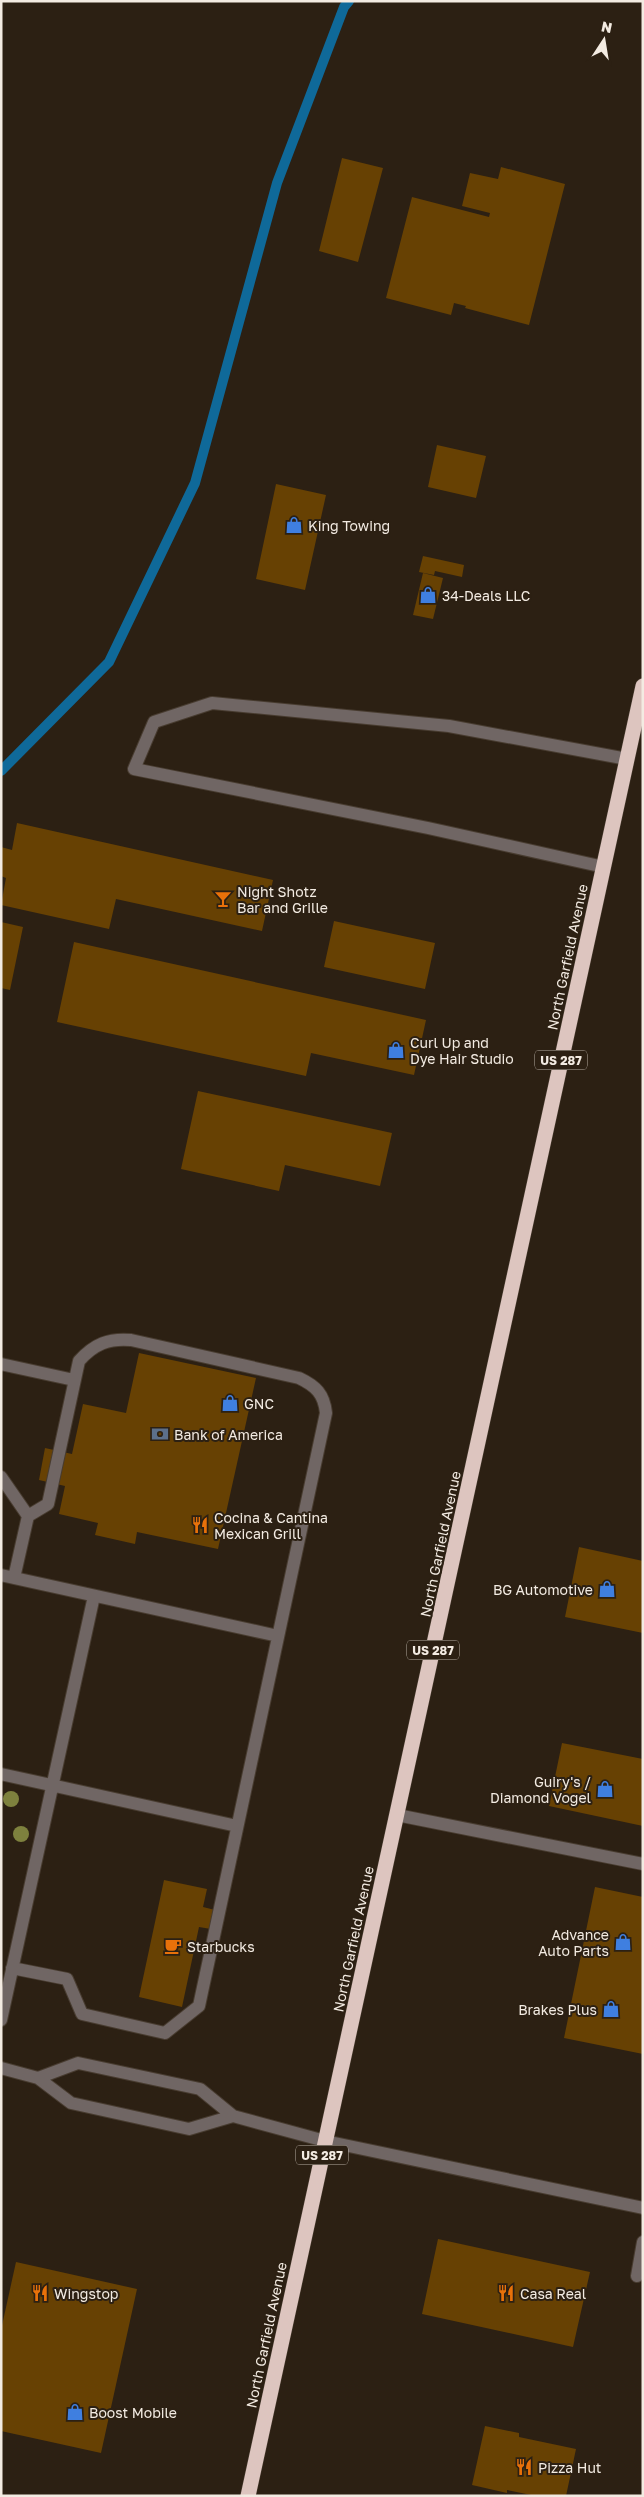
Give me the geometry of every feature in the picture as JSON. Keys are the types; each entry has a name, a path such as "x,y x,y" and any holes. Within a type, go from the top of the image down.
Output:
{"highway":[{"name":"North Garfield Avenue","path":"248,2496 643,686"}],"lane":[{"path":"604,867 428,828 134,769 154,722 212,703 449,726 627,759"},
{"path":"12,1968 67,1979 82,2014 165,2033 199,2006 326,1413 324,1398 314,1385 299,1378 131,1340 116,1339 89,1349 79,1361 48,1504 28,1516 14,1578"},
{"path":"1,1364 74,1380"},
{"path":"1,1477 28,1516"},
{"path":"1,1576 278,1636"},
{"path":"1,2020 94,1596"},
{"path":"1,1774 237,1826"},
{"path":"397,1814 643,1864"},
{"path":"38,2078 78,2063 200,2089 232,2116 326,2141 643,2208"},
{"path":"1,2068 38,2078 70,2103 189,2129 232,2116"},
{"path":"637,2276 643,2242"}],"building":[{"path":"342,158 383,168 358,262 319,251"},
{"path":"501,167 565,184 529,325 465,308 466,306 454,303 451,315 386,298 412,197 489,217 490,213 462,206 470,173 498,179"},
{"path":"437,445 486,456 476,498 428,487"},
{"path":"276,484 326,495 305,590 256,579"},
{"path":"423,556 464,565 462,577 435,571 434,575 419,572"},
{"path":"423,573 443,578 433,619 413,615"},
{"path":"17,823 273,880 262,931 116,899 109,929 1,905 6,878 1,876 1,847 12,850"},
{"path":"334,921 435,943 425,989 324,967"},
{"path":"1,922 23,927 10,990 1,988"},
{"path":"74,942 426,1020 414,1075 311,1053 306,1076 57,1022"},
{"path":"198,1091 392,1133 380,1186 285,1165 279,1191 181,1169"},
{"name":"Bank of America","path":"139,1353 256,1378 218,1549 137,1532 135,1544 95,1535 98,1523 59,1514 65,1486 39,1480 45,1448 72,1454 83,1404 126,1413"},
{"name":"BG Automotive","path":"579,1547 643,1561 643,1633 565,1617"},
{"path":"562,1743 643,1759 643,1826 549,1806"},
{"path":"164,1880 207,1889 203,1907 215,1910 211,1929 199,1927 182,2007 139,1997"},
{"path":"595,1887 643,1897 643,2054 564,2038"},
{"name":"Casa Real","path":"438,2239 590,2272 573,2347 422,2314"},
{"path":"16,2262 137,2289 101,2453 1,2431 1,2330"},
{"name":"Pizza Hut","path":"485,2426 519,2433 519,2437 576,2449 566,2496 536,2496 507,2490 507,2493 472,2485"}],"waterway":[{"path":"1,771 109,662 195,483 277,183 344,7 349,1"}],"place":[{"name":"King Towing","path":"294,525"},
{"name":"34-Deals LLC","path":"428,595"},
{"name":"Night Shotz Bar and Grille","path":"223,899"},
{"name":"Curl Up and Dye Hair Studio","path":"396,1050"},
{"name":"GNC","path":"230,1403"},
{"name":"Bank of America","path":"160,1434"},
{"name":"Cocina & Cantina Mexican Grill","path":"200,1525"},
{"name":"BG Automotive","path":"607,1589"},
{"name":"Guiry's / Diamond Vogel","path":"605,1789"},
{"name":"Advance Auto Parts","path":"623,1942"},
{"name":"Starbucks","path":"173,1946"},
{"name":"Brakes Plus","path":"611,2009"},
{"name":"Wingstop","path":"40,2293"},
{"name":"Casa Real","path":"506,2293"},
{"name":"Boost Mobile","path":"75,2412"},
{"name":"Pizza Hut","path":"524,2467"}]}
